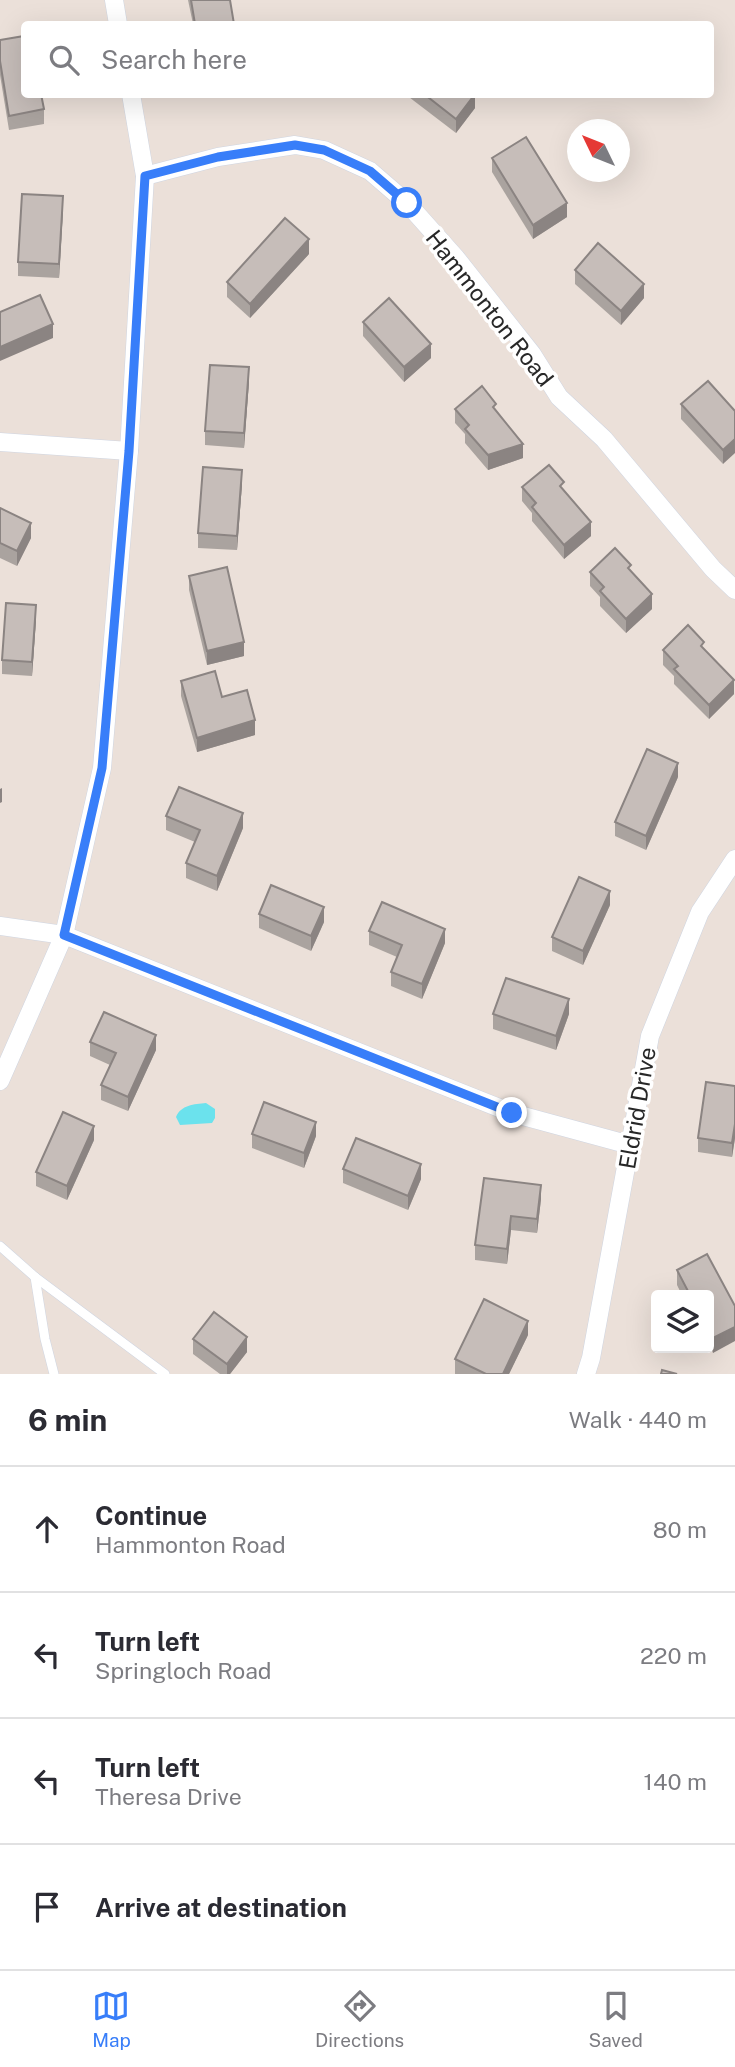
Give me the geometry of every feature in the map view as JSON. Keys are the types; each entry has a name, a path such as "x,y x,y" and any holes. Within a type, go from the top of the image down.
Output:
{"street":[{"path":"114,0 118,21"},
{"path":"0,1081 64,935 102,768 129,451 145,176 132,98"},
{"name":"Hammonton Road","path":"145,176 218,157 295,145 324,150 370,171 407,203 448,248 532,354 559,397 604,439 713,569 735,590"},
{"path":"0,442 129,451"},
{"name":"Eldrid Drive","path":"586,1374 650,1037 700,912 735,859"},
{"path":"0,926 64,935 512,1113 630,1145"}],"lane":[{"path":"0,1245 34,1277 165,1374"},
{"path":"34,1277 54,1374"}],"water":[{"path":"206,1103 215,1109 212,1123 180,1125 176,1117 181,1110"}],"building":[{"path":"191,0 230,0 234,21 194,21"},
{"path":"21,36 21,98 42,98 44,109 9,116 0,61 0,40"},
{"path":"429,98 472,98 456,119"},
{"path":"526,137 567,203 533,225 492,158"},
{"path":"22,194 63,196 59,264 18,262"},
{"path":"285,218 309,239 250,304 227,282"},
{"path":"598,243 644,284 621,311 575,270"},
{"path":"40,295 53,324 0,347 0,312"},
{"path":"389,298 431,344 404,367 363,322"},
{"path":"210,365 249,367 244,433 205,431"},
{"path":"708,381 735,411 735,439 723,450 681,404"},
{"path":"482,386 496,404 493,407 523,444 488,455 465,429 469,425 455,409"},
{"path":"549,465 564,482 560,486 591,522 564,545 532,507 536,503 522,487"},
{"path":"203,467 242,470 237,536 198,533"},
{"path":"0,508 31,523 17,551 0,543"},
{"path":"615,548 631,565 628,568 652,594 626,619 600,591 604,587 590,572"},
{"path":"227,567 244,642 207,651 189,576"},
{"path":"6,603 36,605 32,662 2,660"},
{"path":"688,625 704,642 701,646 734,680 709,705 674,669 678,666 663,650"},
{"path":"215,671 222,697 247,690 255,720 197,738 181,681"},
{"path":"647,749 678,763 646,836 615,822"},
{"path":"179,787 243,813 217,876 186,863 200,830 166,816"},
{"path":"579,877 610,891 583,951 552,937"},
{"path":"271,885 324,907 311,936 259,914"},
{"path":"382,902 445,929 422,984 391,972 402,945 369,931"},
{"path":"506,978 569,999 556,1036 493,1014"},
{"path":"104,1012 156,1035 128,1097 101,1085 116,1053 90,1042"},
{"path":"706,1082 735,1086 732,1143 698,1138"},
{"path":"264,1102 316,1122 304,1153 252,1134"},
{"path":"63,1112 94,1126 67,1186 36,1172"},
{"path":"356,1138 421,1164 408,1196 343,1169"},
{"path":"484,1178 541,1185 537,1219 511,1216 507,1249 475,1245"},
{"path":"707,1254 735,1306 735,1327 714,1338 714,1290 687,1290 677,1270"},
{"path":"484,1299 528,1321 503,1374 486,1374 455,1359"},
{"path":"214,1312 247,1337 227,1364 193,1339"},
{"path":"662,1370 677,1374 661,1374"}],"route":[{"path":"407,203 370,171 324,150 295,145 218,157 145,176 129,451 102,768 64,935 512,1113"}]}
